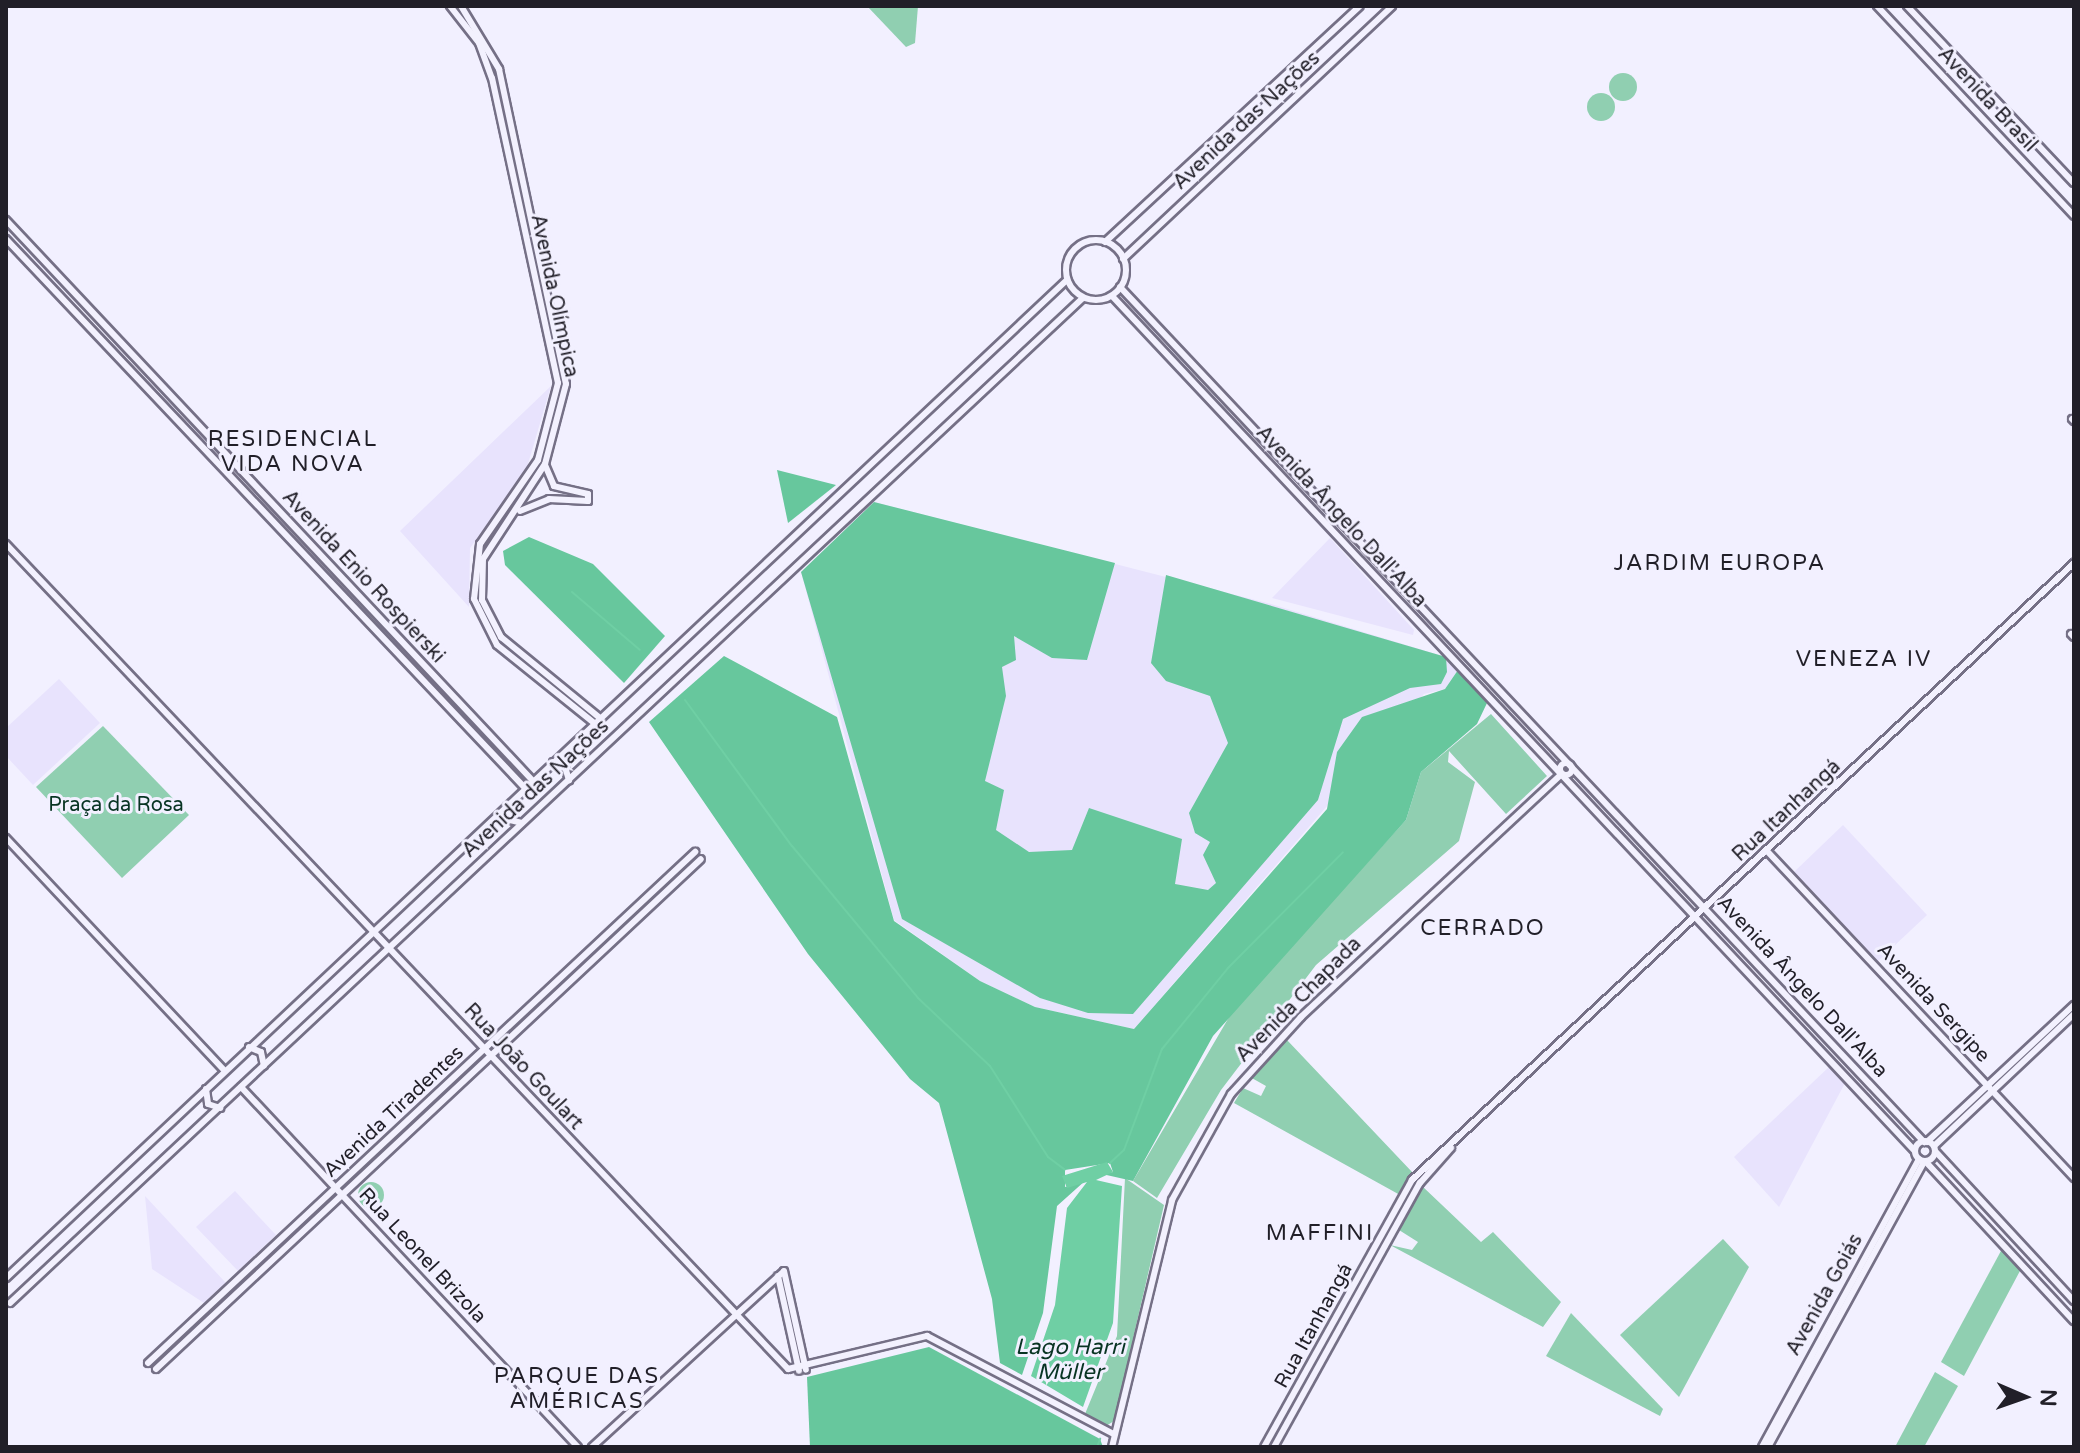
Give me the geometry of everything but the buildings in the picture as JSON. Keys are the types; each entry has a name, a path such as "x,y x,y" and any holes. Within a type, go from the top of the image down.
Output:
{"street":[{"name":"Avenida Olímpica","path":"450,6 479,43 492,78 558,383 538,460 480,544 474,599 497,645 597,721"},
{"name":"Avenida Olímpica","path":"461,6 499,69 565,374 562,418 545,464 483,559 489,622 597,721"},
{"name":"Avenida das Nações","path":"1105,242 1360,6"},
{"name":"Avenida das Nações","path":"1123,259 1392,6"},
{"name":"Avenida Brasil","path":"1877,6 2074,216"},
{"name":"Avenida Brasil","path":"1907,6 2074,183"},
{"name":"Avenida Enio Rospierski","path":"6,220 533,781"},
{"name":"Avenida Enio Rospierski","path":"6,239 525,788"},
{"path":"1088,241 1105,242 1123,259 1120,287 1112,296 1083,298 1067,280 1072,251 1088,241"},
{"name":"Avenida das Nações","path":"6,1278 1067,280"},
{"name":"Avenida Ângelo Dall'Alba","path":"1120,287 2074,1301"},
{"name":"Avenida Ângelo Dall'Alba","path":"1112,296 1923,1161"},
{"name":"Avenida das Nações","path":"10,1303 1083,298"},
{"path":"516,512 549,499 588,497 558,489 545,464"},
{"name":"Rua João Goulart","path":"6,544 734,1314 788,1369 802,1370"},
{"name":"Rua Itanhangá","path":"1264,1447 1412,1180 1451,1148 2074,563"},
{"path":"553,762 565,767 569,780"},
{"name":"Avenida Chapada","path":"1111,1447 1172,1200 1231,1094 1301,1017 1562,774 1562,765 1571,765"},
{"path":"507,806 512,822 523,823"},
{"path":"6,838 224,1070"},
{"name":"Avenida Sergipe","path":"1767,851 2074,1178"},
{"name":"Avenida Tiradentes","path":"148,1363 695,852"},
{"name":"Avenida Tiradentes","path":"156,1369 701,859"},
{"path":"1915,1151 1930,1145 2074,1005"},
{"path":"1990,1088 2074,1014"},
{"path":"249,1047 261,1052 264,1066"},
{"path":"1830,1061 1839,1051"},
{"name":"Rua Leonel Brizola","path":"241,1087 578,1447"},
{"path":"206,1089 208,1104 220,1108"},
{"path":"1930,1145 1923,1161 2074,1321"},
{"name":"Rua Itanhangá","path":"1274,1447 1420,1183 1451,1148"},
{"name":"Avenida Goiás","path":"1762,1447 1923,1161"},
{"name":"Avenida Goiás","path":"1768,1447 1923,1161"},
{"path":"1999,1243 2014,1239"},
{"path":"592,1447 781,1273 802,1370 927,1336 1106,1433 1114,1434"},
{"path":"1094,1426 1116,1426"},
{"path":"1106,1433 1111,1447"}],"shaded area":[{"path":"551,386 525,474 470,548 469,607 400,531"},
{"path":"777,470 836,485 788,523"},
{"path":"874,502 1271,604 1446,657 1458,670 1445,689 1424,694 1134,1029 1035,1007 980,981 894,920 801,572"},
{"path":"874,502 1115,563 1087,660 1052,658 1014,636 1016,660 1002,667 1006,696 985,781 1004,790 996,830 1029,852 1072,850 1089,808 1182,839 1175,884 1208,890 1216,883 1203,855 1210,842 1195,833 1189,813 1228,743 1210,696 1166,681 1151,663 1166,575 1446,657 1447,672 1441,684 1410,688 1343,719 1318,800 1133,1014 1088,1013 1040,998 902,919 801,572"},
{"path":"529,537 593,564 665,636 624,683 505,565 503,551"},
{"path":"1330,538 1414,630 1413,635 1272,598"},
{"path":"724,656 837,717 894,921 980,981 1035,1007 1134,1029 1327,809 1337,752 1362,717 1445,689 1458,670 1487,703 1477,724 1421,772 1406,820 1213,1036 1133,1181 1102,1174 1113,1172 1110,1163 1065,1170 1065,1187 1086,1180 1057,1206 1043,1313 1022,1375 1000,1363 992,1299 939,1103 910,1079 808,954 649,722"},
{"path":"59,679 100,723 33,785 6,756 6,728"},
{"path":"1843,825 1927,915 1877,962 1794,872"},
{"path":"1830,1066 1845,1083 1779,1207 1734,1157"},
{"path":"235,1191 276,1235 238,1271 196,1227"},
{"path":"145,1196 226,1283 204,1303 152,1269"},
{"path":"929,1347 1100,1439 1103,1447 810,1447 807,1377"}],"green space":[{"path":"867,6 918,6 915,43 906,47"},
{"path":"1623,73 1633,77 1637,87 1633,97 1623,101 1613,97 1609,87 1613,77"},
{"path":"1601,93 1611,97 1615,107 1611,117 1601,121 1591,117 1587,107 1591,97"},
{"path":"1491,714 1547,776 1506,814 1449,751 1448,762 1475,782 1459,841 1316,965 1221,1090 1157,1198 1133,1181 1235,1007 1406,820 1421,772"},
{"name":"Praça da Rosa","path":"103,726 189,815 122,878 36,787"},
{"path":"644,903 647,907 542,1006 539,1003"},
{"path":"1287,1040 1413,1173 1400,1195 1234,1103 1243,1088 1261,1096 1266,1086 1250,1077"},
{"path":"1125,1178 1164,1205 1114,1421 1106,1426 1085,1414 1117,1336"},
{"path":"371,1182 380,1186 384,1195 380,1204 371,1208 362,1204 358,1195 362,1186"},
{"path":"1422,1186 1481,1242 1493,1232 1561,1302 1543,1327 1390,1245 1412,1250 1418,1242 1399,1230"},
{"path":"1723,1239 1749,1267 1679,1397 1620,1335"},
{"path":"2002,1249 2021,1269 1964,1376 1941,1362"},
{"path":"1571,1313 1663,1409 1660,1416 1546,1356"},
{"path":"1935,1372 1958,1386 1924,1447 1895,1447"}],"water":[{"name":"Lago Harri Müller","path":"1107,1162 1113,1172 1096,1180 1122,1186 1113,1323 1083,1407 1031,1376 1055,1305 1067,1208 1087,1182 1067,1188 1062,1176"}],"waterway":[{"path":"572,592 640,650"},
{"path":"685,700 792,846 918,998 990,1066 1048,1157 1065,1170"},
{"path":"1110,1163 1124,1150 1162,1049 1228,968 1343,852"},
{"path":"1097,1447 1100,1439"}],"district":[{"name":"RESIDENCIAL VIDA NOVA","path":"293,452"},
{"name":"JARDIM EUROPA","path":"1720,564"},
{"name":"VENEZA IV","path":"1864,660"},
{"name":"CERRADO","path":"1483,929"},
{"name":"MAFFINI","path":"1320,1234"},
{"name":"PARQUE DAS AMÉRICAS","path":"577,1388"}]}
